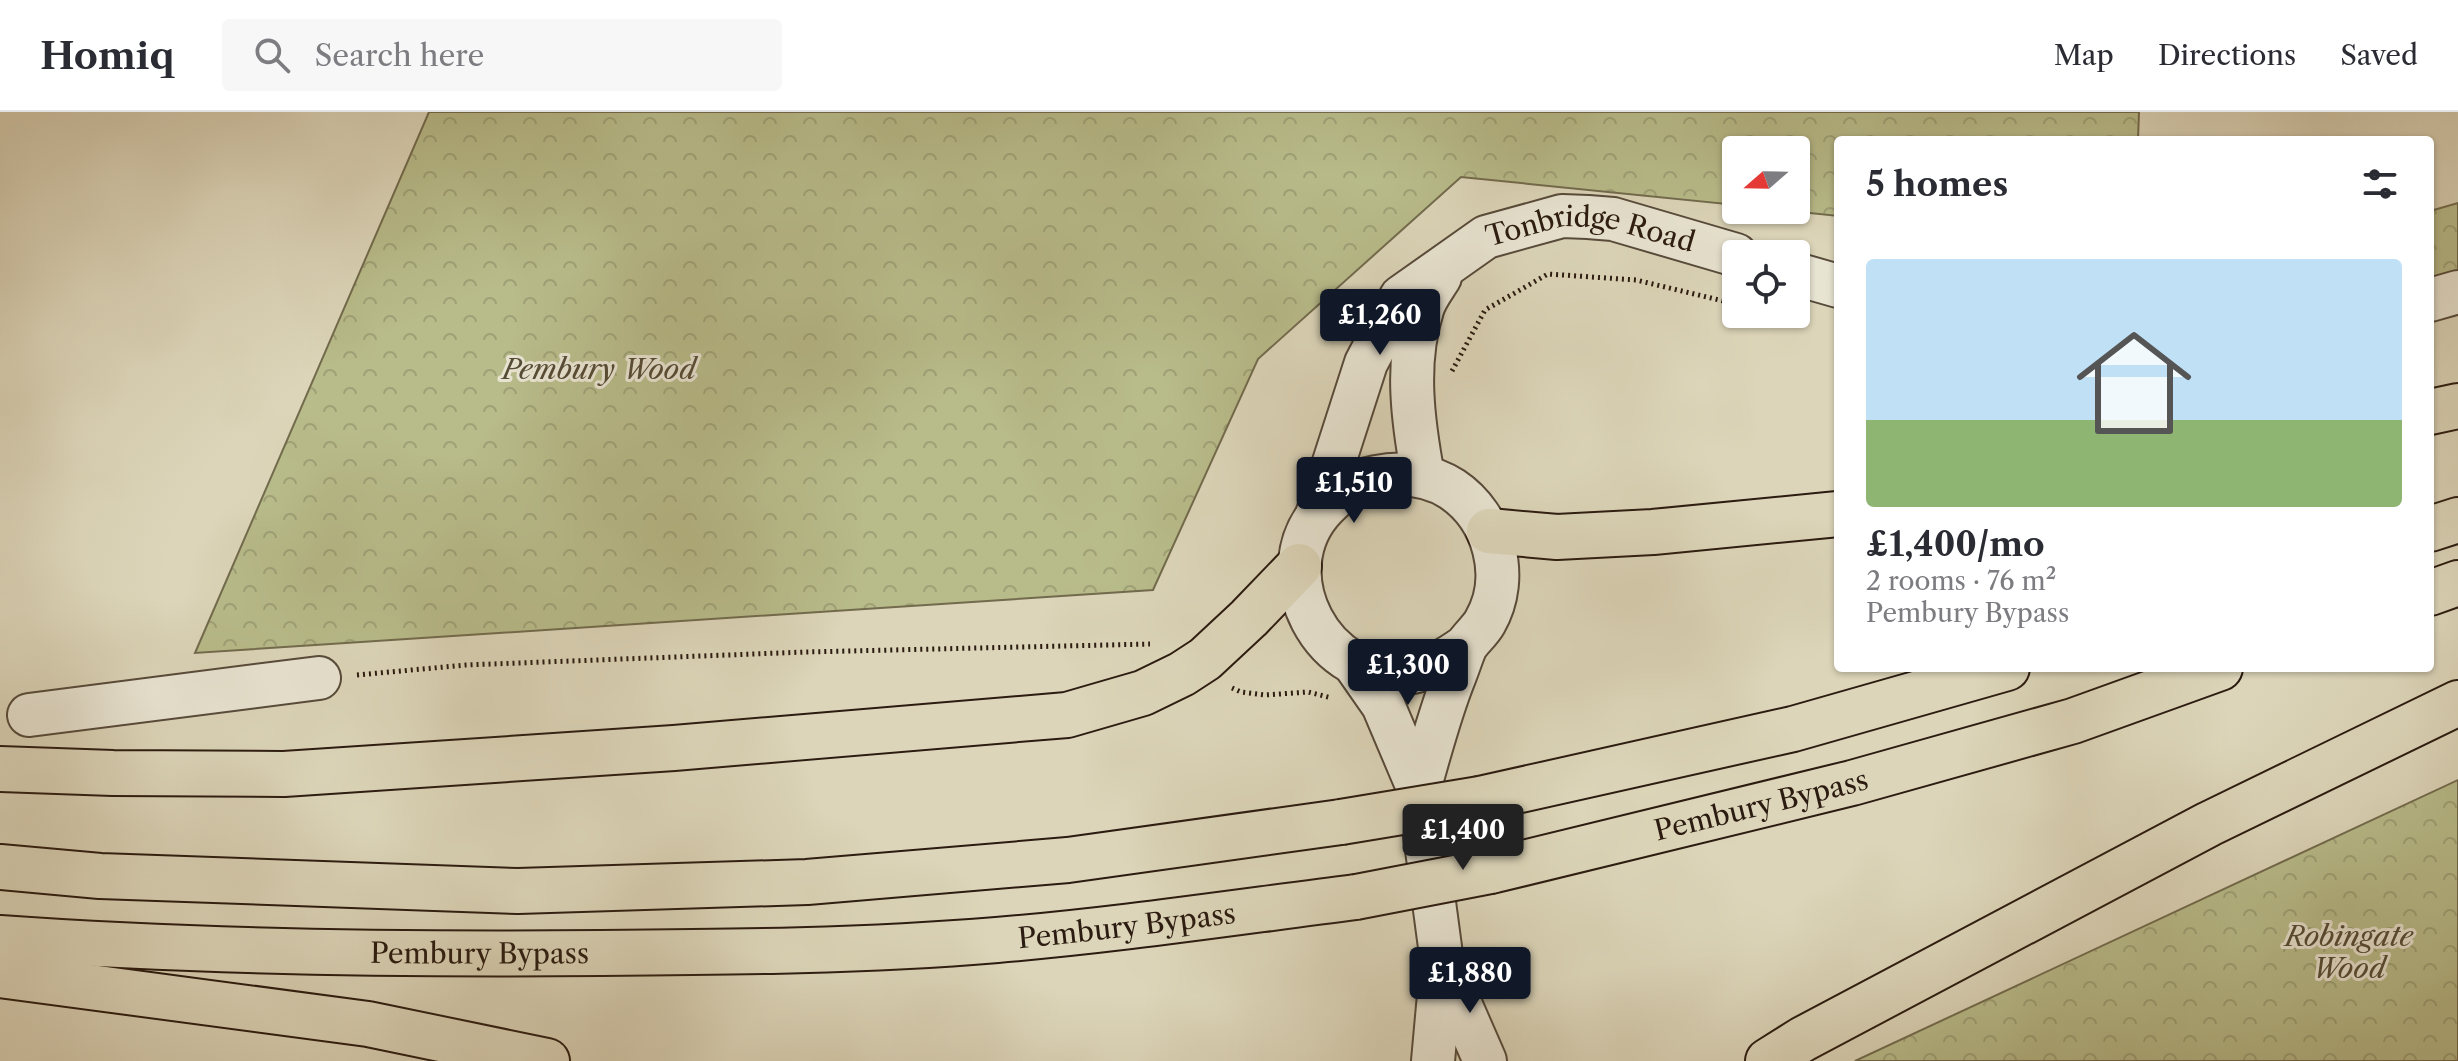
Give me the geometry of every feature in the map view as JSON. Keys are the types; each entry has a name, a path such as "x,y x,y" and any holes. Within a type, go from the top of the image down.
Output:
{"highway":[{"path":"2434,411 2458,406"},
{"path":"1489,531 1571,537 1834,514"},
{"path":"2434,528 2458,520"},
{"path":"0,769 284,774 644,750 1067,715 1143,693 1182,674 1205,659 1299,566"},
{"path":"2434,592 2458,583"},
{"path":"0,867 100,876 518,891 792,883 1068,860 1480,799 1793,729 1993,672"},
{"name":"Pembury Bypass","path":"0,938 103,945 338,952 814,951 997,940 1356,897 1491,871 1866,779 2073,721 2209,672"},
{"path":"1768,1061 1803,1039 2209,824 2458,703"},
{"path":"0,975 368,1024 547,1061"}],"street":[{"name":"Tonbridge Road","path":"1317,515 1366,363 1401,297 1452,259 1486,237 1562,216 1613,219 1722,251"},
{"name":"Tonbridge Road","path":"1423,476 1415,429 1413,359 1422,307 1452,259"},
{"path":"1810,278 1834,285"},
{"path":"2434,299 2458,292"},
{"path":"1419,790 1444,702 1466,646 1485,622 1496,592 1498,561 1489,531 1473,506 1450,487 1423,476 1393,473 1364,479 1338,494 1317,515 1304,540 1299,566 1301,593 1311,621 1329,644 1353,662 1383,705 1419,790 1442,962 1433,1061"},
{"path":"1353,662 1381,671 1410,672 1440,664 1466,646"},
{"path":"29,715 319,678"},
{"path":"1442,962 1485,1061"}],"path":[{"path":"319,678 466,665 1185,641 1205,659 1225,685 1241,692 1265,695 1308,692 1341,703"}],"green space":[{"name":"Pembury Wood","path":"429,112 2139,112 2138,136 1834,136 1834,216 1810,213 1810,136 1722,136 1722,204 1461,177 1258,359 1153,590 195,653"},
{"path":"2458,203 2458,307 2434,298 2434,210"},
{"name":"Robingate Wood","path":"2458,780 2458,1061 1855,1061"}]}
